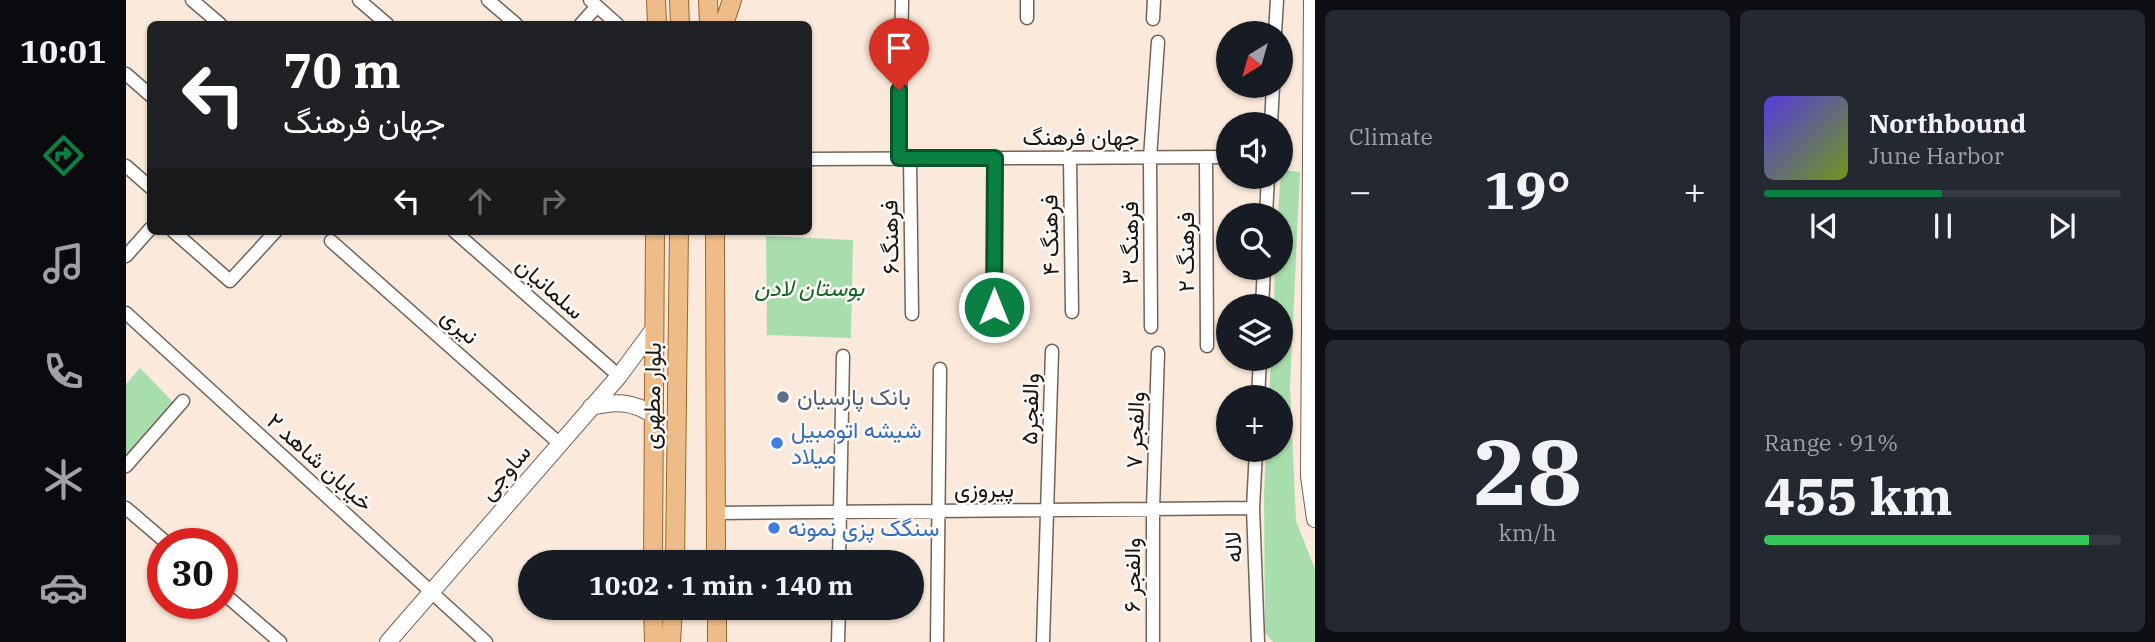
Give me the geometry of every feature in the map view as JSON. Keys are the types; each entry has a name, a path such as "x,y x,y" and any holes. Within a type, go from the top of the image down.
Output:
{"main road":[{"path":"656,0 657,21"},
{"path":"679,0 680,21"},
{"path":"708,0 709,21"},
{"path":"725,21 732,0"},
{"path":"1312,0 1309,476 1315,519"},
{"path":"653,550 655,235"},
{"name":"بلوار مطهری","path":"674,550 678,235"},
{"path":"715,235 716,550"},
{"name":"ساوجی","path":"388,642 619,376 653,330"},
{"path":"591,407 611,402 628,403 642,407 653,415"},
{"path":"653,620 654,642"},
{"path":"671,642 672,620"},
{"path":"717,620 717,640"}],"street":[{"path":"192,0 216,21"},
{"path":"359,0 384,21"},
{"path":"488,0 512,21"},
{"name":"فرهنگ۶","path":"902,0 904,158 912,314"},
{"path":"1027,0 1027,18"},
{"path":"1153,19 1154,0"},
{"path":"1276,21 1277,0"},
{"path":"583,21 594,3 614,21"},
{"name":"فرهنگ ۳","path":"1151,327 1150,158 1158,42"},
{"path":"126,74 147,92"},
{"name":"فرهنگ ۲","path":"1206,157 1207,346"},
{"name":"جهان فرهنگ","path":"812,159 1216,157"},
{"path":"993,332 995,158"},
{"name":"فرهنگ ۴","path":"1070,158 1072,312"},
{"path":"126,166 147,184"},
{"path":"126,256 147,232"},
{"path":"178,235 230,281 272,235"},
{"name":"سلمانیان","path":"459,235 619,376"},
{"name":"نیری","path":"331,241 560,444"},
{"name":"خیابان شاهد ۲","path":"126,313 486,642"},
{"name":"والفجر۵","path":"1044,642 1052,351"},
{"name":"والفجر ۷","path":"1153,509 1158,353"},
{"path":"839,550 843,356"},
{"path":"937,642 940,369"},
{"path":"126,466 183,401"},
{"name":"لاله","path":"1255,462 1253,508 1259,641"},
{"path":"126,508 149,528"},
{"name":"پیروزی","path":"716,513 1253,508"},
{"name":"والفجر ۶","path":"1153,509 1153,642"},
{"path":"238,606 280,642"},
{"path":"838,642 839,620"}],"green space":[{"path":"1293,171 1300,172 1293,322 1293,294 1274,294 1275,280 1293,280 1293,203 1279,203 1280,189 1293,189"},
{"name":"بوستان لادن","path":"766,236 853,240 851,338 767,335"},
{"path":"140,368 173,402 126,455 126,384"},
{"path":"1270,371 1291,371 1290,385 1270,385"},
{"path":"1293,454 1296,521 1315,569 1315,642 1273,642 1265,633 1265,462 1293,462"}],"place":[{"name":"بانک پارسیان","path":"783,397"},
{"name":"شیشه اتومبیل میلاد","path":"777,443"},
{"name":"سنگک پزی نمونه","path":"774,528"}],"route":[{"path":"899,90 899,158 995,158 994,307"}]}
